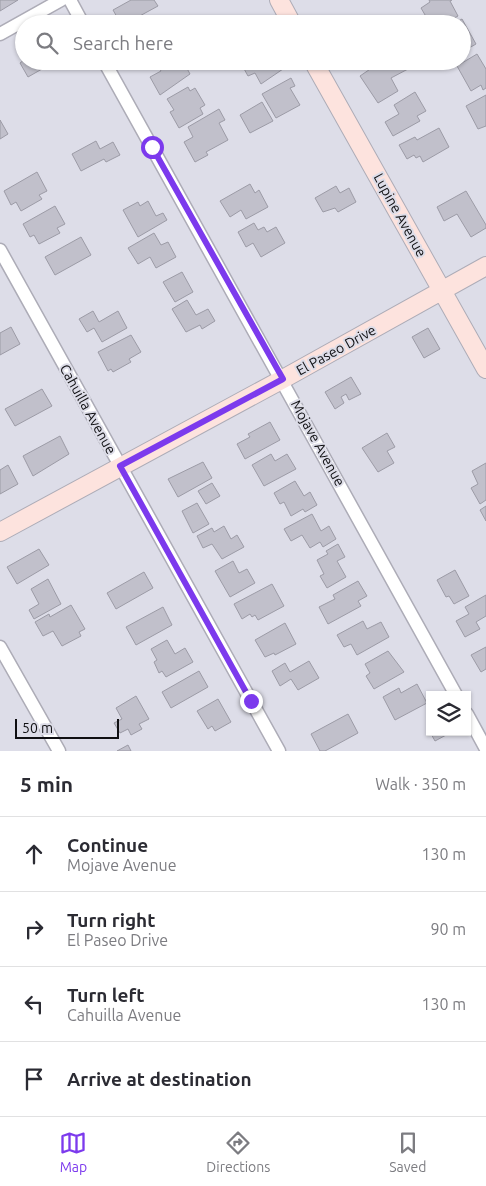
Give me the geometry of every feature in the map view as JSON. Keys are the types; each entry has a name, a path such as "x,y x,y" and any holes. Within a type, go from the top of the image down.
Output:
{"street":[{"path":"34,15 61,0"},
{"path":"70,0 78,15"},
{"path":"279,0 287,15"},
{"path":"0,34 15,26"},
{"name":"Mojave Avenue","path":"109,70 283,379 454,691"},
{"name":"Lupine Avenue","path":"318,70 486,369"},
{"name":"Cahuilla Avenue","path":"0,250 279,751"},
{"name":"El Paseo Drive","path":"0,532 283,379 486,266"},
{"path":"0,647 59,751"},
{"path":"471,721 486,748"}],"building":[{"path":"0,0 18,0 0,11"},
{"path":"131,0 154,0 158,6 142,15 116,15 113,10"},
{"path":"429,0 452,0 450,1 457,15 425,15 421,8 430,2"},
{"path":"471,35 476,44 471,47"},
{"path":"477,54 486,69 486,88 483,90 481,85 471,91 459,70 471,70 471,58"},
{"path":"24,70 40,70 28,77"},
{"path":"188,70 190,74 160,95 150,77 161,71"},
{"path":"245,70 282,70 261,84 255,73 248,76"},
{"path":"369,70 406,70 391,78 398,91 378,103 360,76"},
{"path":"291,78 295,86 290,88 300,105 276,118 262,94"},
{"path":"188,87 190,91 195,88 205,105 200,108 203,114 179,128 170,112 174,110 167,99"},
{"path":"415,92 426,111 417,116 420,121 393,136 385,122 399,114 394,105"},
{"path":"486,95 486,126 478,129 466,106"},
{"path":"262,102 273,121 250,133 240,115"},
{"path":"219,109 225,120 219,123 228,140 206,152 208,155 195,162 184,142 193,137 188,127"},
{"path":"0,120 8,134 0,139"},
{"path":"439,128 449,147 423,162 420,156 416,158 414,155 407,159 399,145 415,137 417,140"},
{"path":"96,141 100,149 113,142 120,155 106,162 104,159 81,171 72,154"},
{"path":"37,172 47,191 39,195 42,199 21,211 16,202 11,205 4,191"},
{"path":"250,184 255,193 259,190 268,207 246,219 241,210 230,217 220,201"},
{"path":"336,186 340,193 349,188 356,202 338,212 335,208 323,212 315,198"},
{"path":"466,191 486,225 486,228 471,237 457,214 444,221 437,207"},
{"path":"148,201 156,216 163,213 167,220 138,237 123,210 138,202 140,206"},
{"path":"55,206 65,224 57,228 60,233 39,244 34,235 30,237 23,224"},
{"path":"254,223 258,230 264,227 267,232 276,227 285,243 261,257 253,243 246,247 238,232"},
{"path":"154,233 161,245 168,242 176,257 156,268 150,257 138,264 128,248"},
{"path":"81,237 91,255 55,275 45,257"},
{"path":"182,272 193,292 175,302 163,282"},
{"path":"187,300 196,315 208,309 215,321 202,329 200,325 186,332 172,309"},
{"path":"93,311 99,322 118,311 127,328 102,342 94,328 87,332 79,319"},
{"path":"11,327 20,344 0,355 0,333"},
{"path":"428,328 440,349 424,358 412,337"},
{"path":"131,335 141,352 129,359 131,362 113,372 111,369 108,371 98,352"},
{"path":"351,377 361,394 349,400 346,394 341,397 344,403 335,409 325,392"},
{"path":"42,389 52,406 15,426 5,409"},
{"path":"270,422 280,440 245,459 237,444 250,437 248,434"},
{"path":"387,433 395,447 387,451 394,463 378,472 362,448"},
{"path":"60,436 69,454 33,476 23,456"},
{"path":"271,454 275,461 287,454 296,469 264,486 252,465"},
{"path":"203,462 212,478 178,497 168,479"},
{"path":"486,463 486,500 480,504 471,488 478,484 472,471"},
{"path":"8,465 18,484 0,494 0,470"},
{"path":"295,481 304,496 310,492 317,505 305,512 303,509 291,516 284,502 280,504 274,493"},
{"path":"212,483 220,496 206,504 198,491"},
{"path":"197,503 209,524 193,533 182,511"},
{"path":"486,506 486,521 480,510"},
{"path":"312,514 321,531 329,526 336,539 323,547 320,542 310,548 302,535 291,541 284,529"},
{"path":"224,526 231,539 237,535 244,547 222,559 212,544 203,548 197,536 212,528 214,532"},
{"path":"338,544 345,557 337,561 346,577 327,588 320,576 324,574 317,560 328,554 326,551"},
{"path":"39,549 49,565 17,584 7,567"},
{"path":"233,561 239,573 247,569 255,583 230,597 215,571"},
{"path":"455,570 469,596 454,604 449,596 446,597 437,580"},
{"path":"144,572 153,588 116,609 107,593"},
{"path":"48,579 61,604 34,619 29,610 39,604 31,589"},
{"path":"358,581 367,596 358,601 361,606 328,624 319,607 335,599 333,595"},
{"path":"272,584 284,606 258,620 255,615 252,617 250,614 242,619 234,604"},
{"path":"486,595 486,616 476,622 480,629 465,637 456,621 469,614 465,607"},
{"path":"71,605 85,629 79,632 81,636 62,646 53,631 43,636 35,622 49,614 50,617"},
{"path":"163,607 172,625 136,645 126,627"},
{"path":"363,621 367,629 381,622 389,637 357,655 351,644 344,647 337,635"},
{"path":"285,623 296,644 275,655 274,653 265,657 255,640"},
{"path":"167,640 175,654 185,648 193,662 166,677 162,671 159,673 154,662 157,660 151,649"},
{"path":"486,647 486,669 481,672 471,655"},
{"path":"388,651 404,672 374,689 366,676 370,673 365,664"},
{"path":"309,661 319,678 298,690 291,679 280,686 272,671 285,663 290,672"},
{"path":"199,671 208,687 171,708 162,692"},
{"path":"417,684 426,704 395,720 383,697 399,688 401,693"},
{"path":"136,696 149,719 139,724 142,729 131,735 128,729 120,733 114,723 122,719 116,708"},
{"path":"218,699 231,722 215,731 212,726 208,729 197,711"},
{"path":"348,714 358,733 325,751 320,751 311,734"},
{"path":"432,736 444,736 435,741"},
{"path":"128,745 131,751 117,751"}],"route":[{"path":"152,147 283,379 120,466 251,701"}]}
